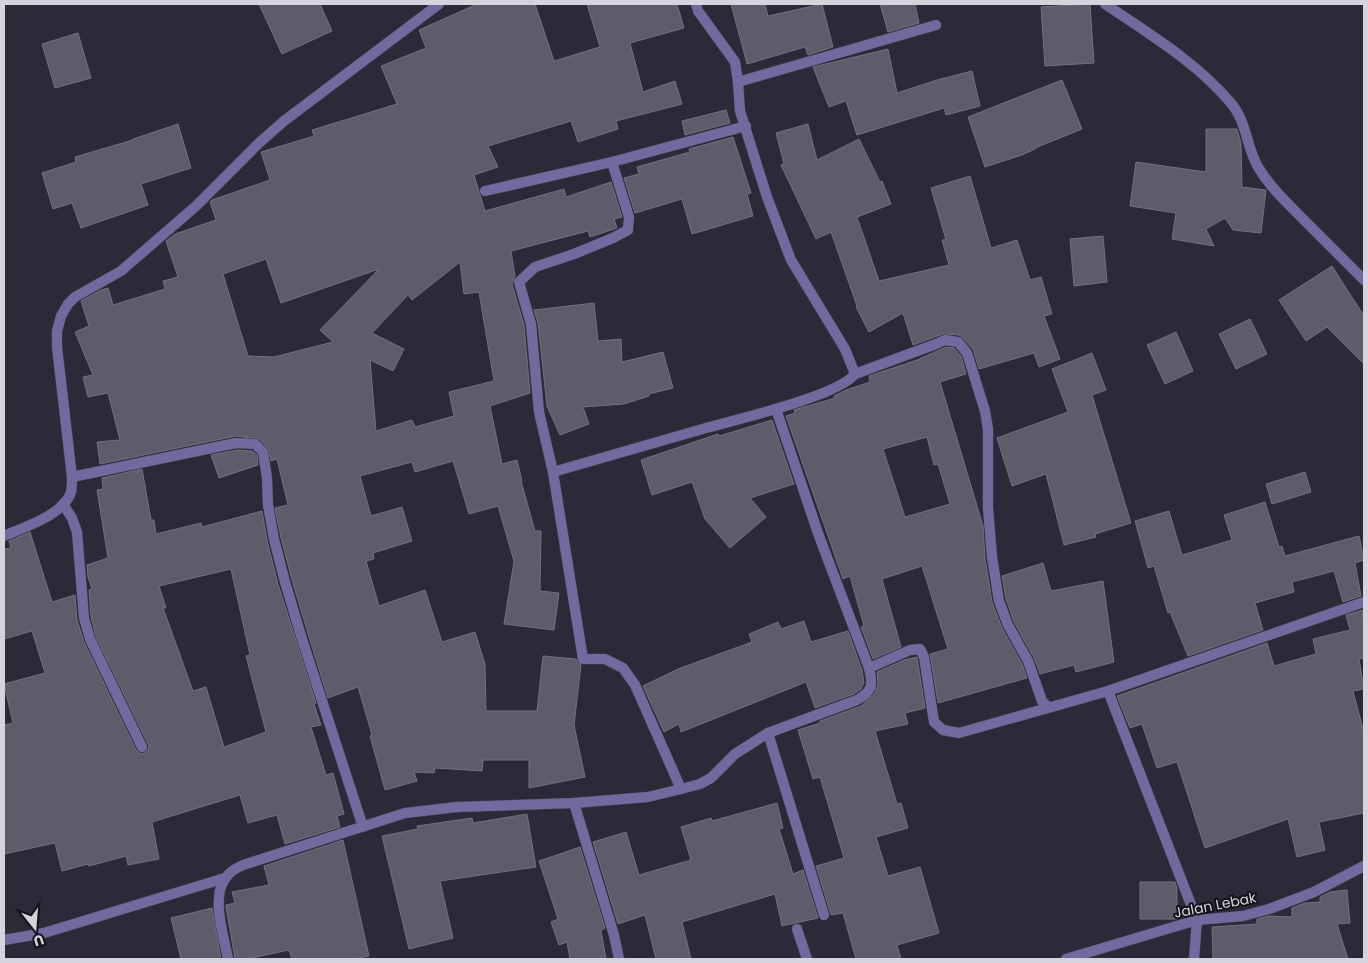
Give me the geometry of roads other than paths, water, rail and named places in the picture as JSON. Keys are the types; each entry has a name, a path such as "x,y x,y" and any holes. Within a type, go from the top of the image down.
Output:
{"street":[{"path":"4,536 52,515 71,494 72,476 57,331 61,316 68,304 121,271 196,206 259,143 284,121 439,4"},
{"path":"696,4 701,17 735,62 740,111 767,197 791,260 845,349 855,374"},
{"path":"1105,4 1161,42 1194,67 1220,91 1241,117 1258,167 1275,190 1364,280"},
{"path":"738,82 936,25"},
{"path":"485,191 612,162 746,126"},
{"path":"612,162 629,217 628,230 574,254 535,267 519,282 531,324 539,412 553,472 583,659 605,659 623,668 635,685 681,789"},
{"path":"553,472 776,408 831,390 851,380 855,374 945,340 958,342 967,353 986,411 988,429 988,508 992,557 999,601 1008,626 1028,661 1042,701 1048,707"},
{"path":"228,959 218,898 220,887 225,878 233,870 243,865 388,817 427,810 457,807 574,803 648,797 700,784 711,778 746,745 768,733 866,695 871,688 872,679 869,668 819,536 776,408"},
{"path":"72,476 236,443 255,444 263,452 267,478 268,505 285,582 362,827"},
{"path":"63,504 72,518 77,532 84,618 90,639 142,748"},
{"path":"869,668 910,650 920,649 924,657 934,722 943,730 959,733 1108,691 1364,602"},
{"path":"1108,691 1197,920 1194,959"},
{"path":"768,733 824,915"},
{"path":"574,803 614,935 618,959"},
{"name":"Jalan Lebak","path":"1066,959 1197,920 1243,916 1269,909 1314,892 1364,866"},
{"path":"4,940 44,933 225,878"},
{"path":"798,929 807,959"}]}
